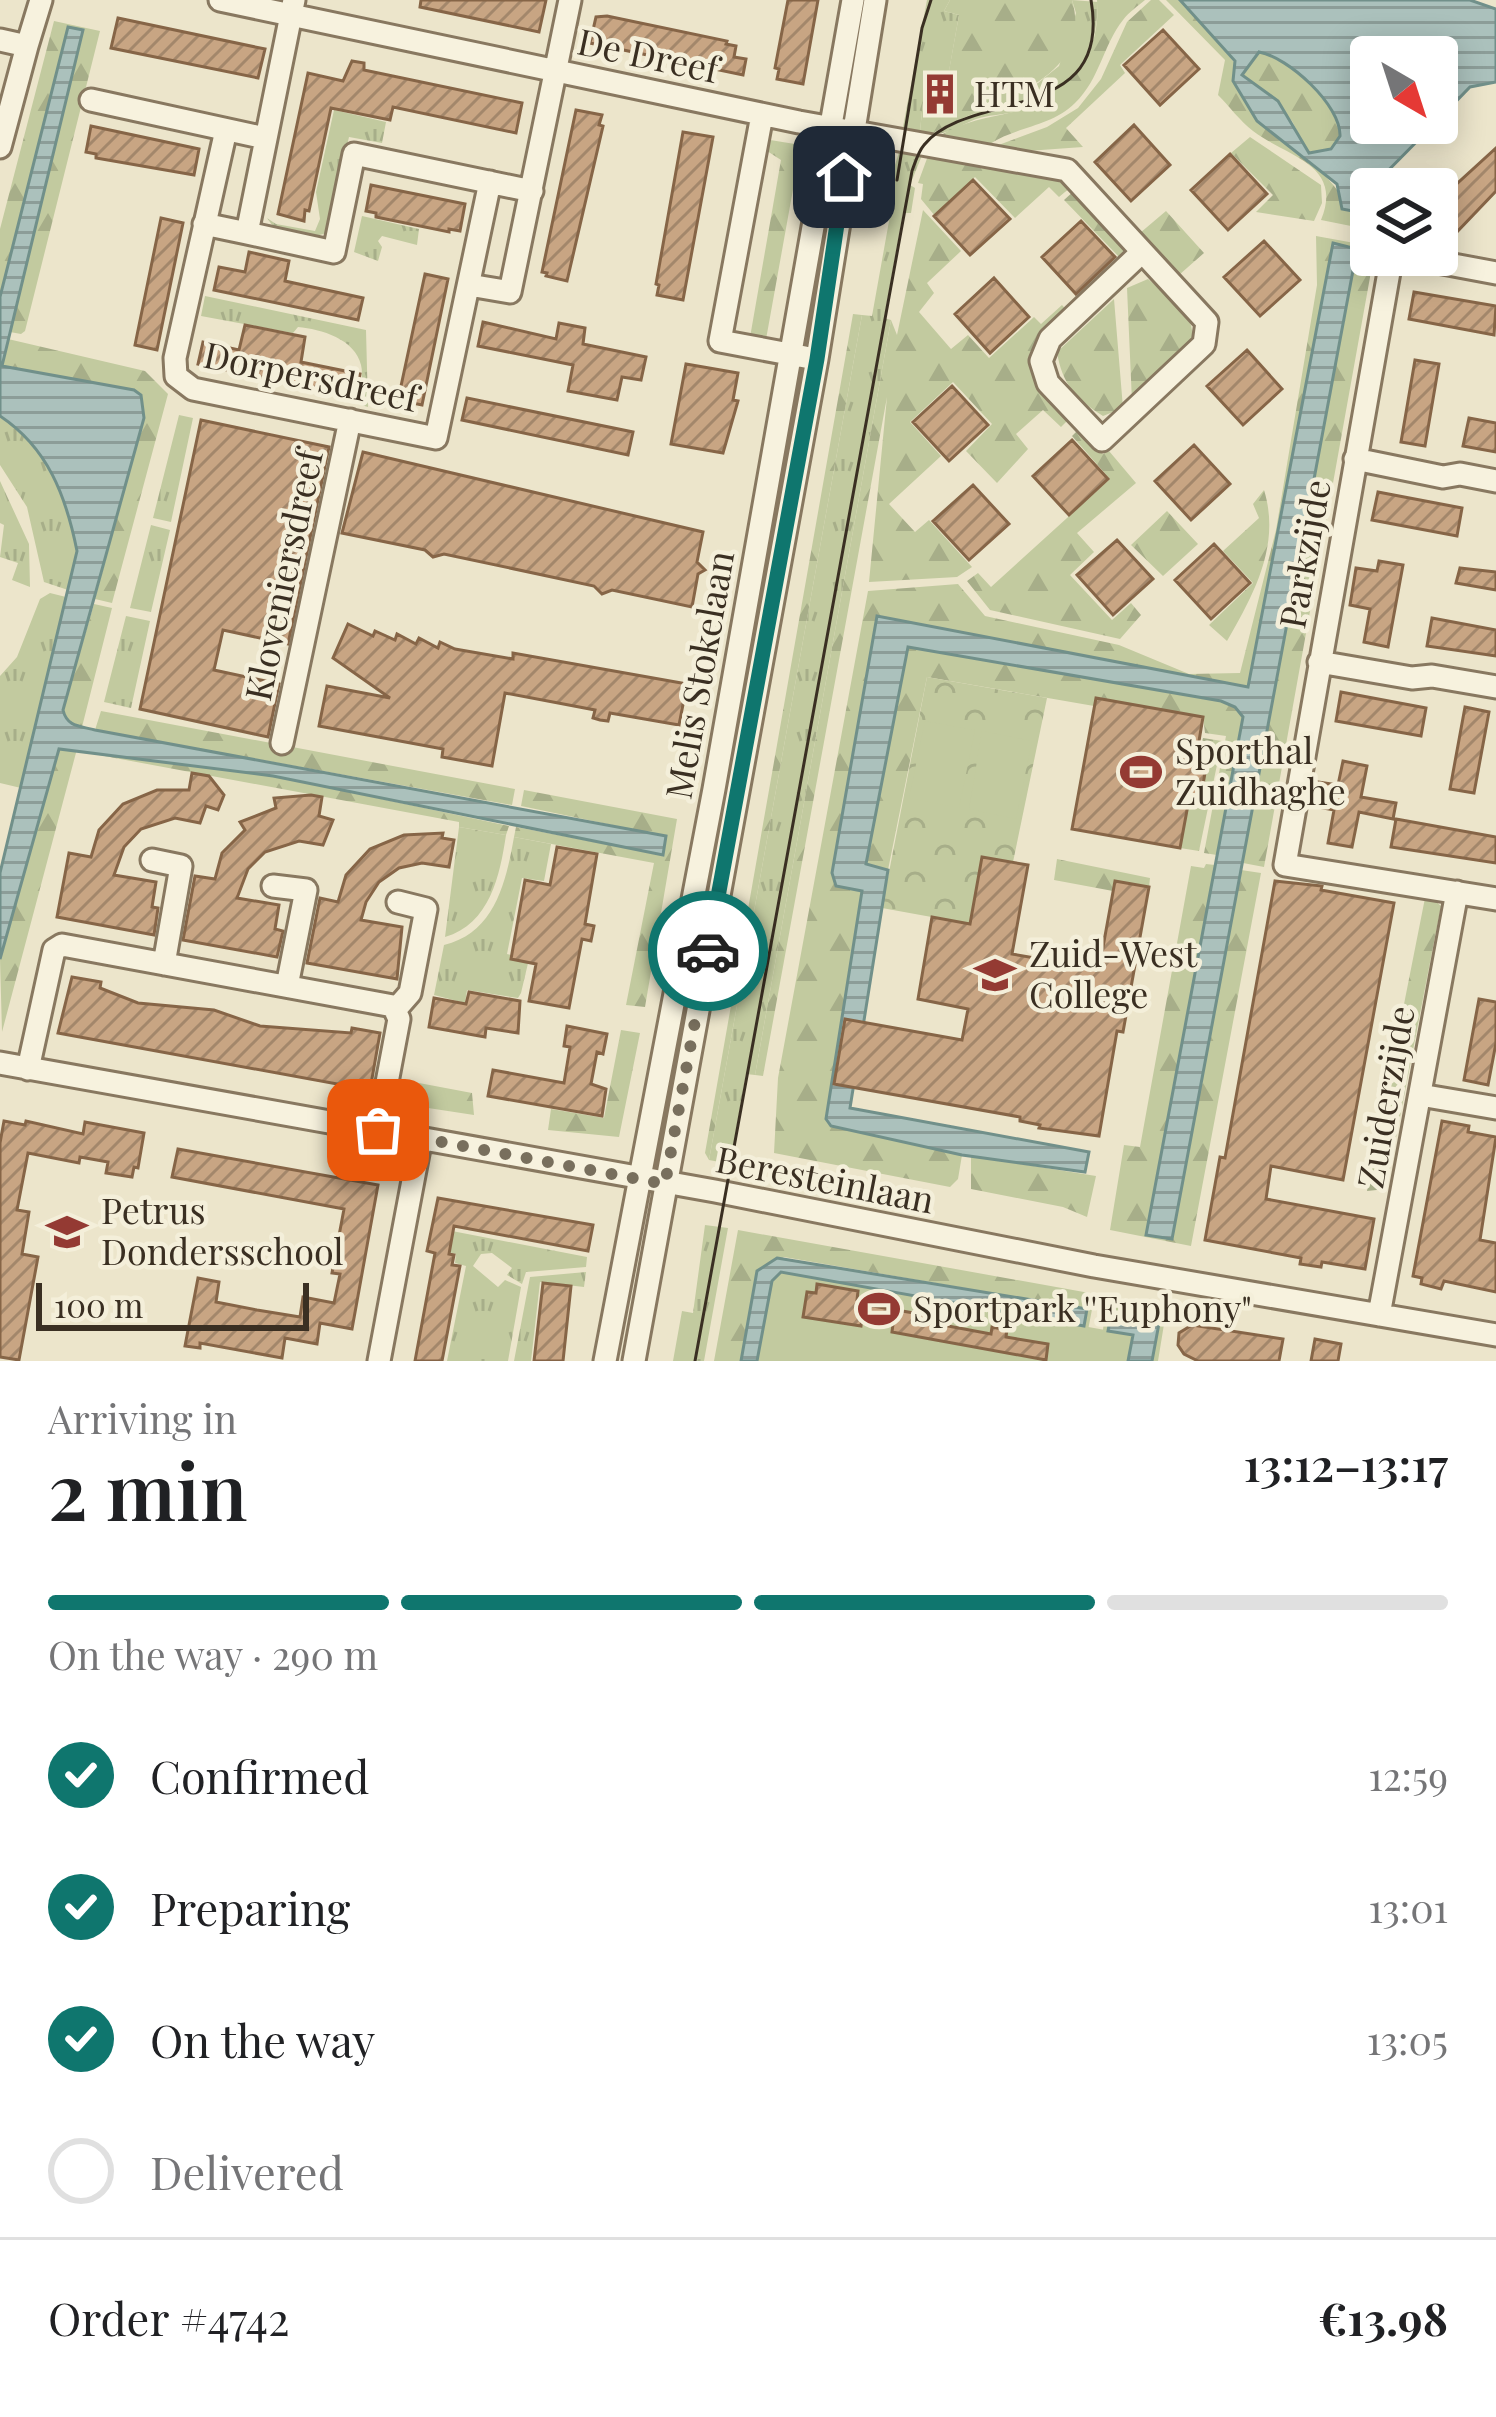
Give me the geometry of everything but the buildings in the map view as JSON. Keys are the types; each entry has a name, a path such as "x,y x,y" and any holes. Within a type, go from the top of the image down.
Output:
{"street":[{"path":"0,147 40,0"},
{"name":"De Dreef","path":"220,0 292,8 762,115 1067,170 1208,322 1204,344 1102,440 1048,382 1041,361 1050,339 1142,252"},
{"path":"490,182 469,285 510,292 570,0"},
{"name":"Melis Stokelaan","path":"634,1361 817,359 854,0"},
{"name":"Melis Stokelaan","path":"605,1361 714,789 790,355 875,0"},
{"path":"247,233 292,8"},
{"path":"0,40 27,46"},
{"path":"91,100 266,138"},
{"path":"762,115 720,341 817,359"},
{"path":"226,130 203,224 334,252 354,154 532,190"},
{"name":"Dorpersdreef","path":"203,224 175,358 176,376 193,389 436,438 469,285"},
{"path":"1458,266 1496,273"},
{"name":"Parkzijde","path":"1392,276 1318,662 1285,865 1457,892"},
{"name":"Kloveniersdreef","path":"282,743 350,420"},
{"path":"1355,459 1443,477 1460,474 1496,481"},
{"path":"1318,662 1496,687"},
{"path":"152,860 182,866 164,964"},
{"path":"272,886 305,890 287,986"},
{"path":"1457,892 1496,899"},
{"name":"Zuiderzijde","path":"1379,1315 1457,892"},
{"path":"396,1009 410,993 426,909 398,902"},
{"path":"28,1069 57,945 390,1004 399,1019 378,1130"},
{"name":"Beresteinlaan","path":"0,1063 638,1178 1296,1311 1379,1315 1496,1335"},
{"path":"1420,1095 1496,1108"},
{"path":"379,1361 421,1138"}],"green space":[{"path":"927,0 950,0 944,11 959,15 943,105 923,102 920,131 903,127"},
{"path":"950,0 1072,0 1075,29 1068,52 1031,86 933,133 920,131 923,102 943,104 959,15 944,11"},
{"path":"1072,0 1098,2 1093,41 1066,86 1034,106 933,133 1038,83 1059,66 1076,13"},
{"path":"1097,0 1145,0 1116,30 1090,83 1066,111 990,144 941,135 967,123 1033,106 1065,85 1078,72 1094,39"},
{"path":"1151,0 1159,0 1174,15 1120,65 1125,73 1066,128 1083,147 1027,151 996,146 1047,127 1078,108 1101,79 1127,22"},
{"path":"1166,0 1180,0 1227,53 1344,200 1350,226 1321,220 1326,201 1319,174 1253,131 1218,95 1225,60"},
{"path":"54,21 100,31 21,334 10,332 82,30 0,297 0,229"},
{"path":"1259,51 1298,73 1332,111 1340,137 1331,149 1309,154 1292,121 1242,75"},
{"path":"334,110 386,122 382,143 349,137 327,233 312,237 275,229 267,218 315,231 320,219 316,192"},
{"path":"1250,137 1321,185 1322,203 1314,221 1256,212 1273,195 1231,153"},
{"path":"764,139 801,145 765,345 749,343 781,160 764,149"},
{"path":"899,152 923,153 910,185 915,188 911,213 903,213 884,318 891,320 755,1075 746,1074 730,1164 709,1160 862,315 872,316 891,210 882,207"},
{"path":"929,153 1056,177 1071,187 1059,197 1049,187 1015,218 975,177 935,216 921,199 923,184 918,183"},
{"path":"1075,190 1129,255 1122,260 1064,200"},
{"path":"923,210 961,251 927,283 934,293 919,312 951,349 968,335 989,358 1034,317 1041,324 1062,305 1069,313 1040,342 1033,365 1043,389 1069,419 1061,427 1043,410 1016,434 1028,449 997,483 966,451 992,424 953,382 910,422 941,456 889,504 915,532 929,520 972,567 957,577 869,582 887,397 763,1076 755,1075 891,320 897,335"},
{"path":"1166,211 1204,253 1179,275 1140,233"},
{"path":"362,216 419,229 417,245 382,236 378,261 354,252"},
{"path":"1316,236 1350,242 1350,247 1334,243 1248,688 877,617 862,891 826,1119 831,1126 962,1155 958,1179 950,1187 774,1153 778,1078 868,591 958,584 985,616 1119,645 1189,674 1240,673 1276,530 1317,285"},
{"path":"1351,276 1370,276 1264,867 1243,863"},
{"path":"1148,279 1186,314 1192,342 1132,402 1127,288"},
{"path":"205,296 366,330 368,407 358,404 361,365 344,342 307,328 298,327 293,333 201,316"},
{"path":"1114,299 1123,408 1103,416 1072,390 1057,352"},
{"path":"853,314 862,315 709,1160 705,1153"},
{"path":"8,339 145,371 168,394 112,603 95,599 144,418 143,403 2,367"},
{"path":"179,415 193,418 171,522 153,518"},
{"path":"0,416 30,441 64,494 75,533 76,558 68,590 44,582 27,507 0,465"},
{"path":"1078,430 1103,454 1109,451 1136,483 1077,533 1094,552 1070,575 1112,620 1131,603 1141,615 1120,639 990,610 967,581 978,573 991,587 1110,479 1072,436"},
{"path":"0,481 29,544 30,587 12,580 18,563 0,557 4,525 0,523"},
{"path":"1264,490 1267,550 1255,587 1227,641 1209,625 1253,583 1223,551 1259,518 1253,504"},
{"path":"1167,511 1198,544 1163,576 1131,545"},
{"path":"151,525 170,530 151,612 130,608"},
{"path":"50,593 66,597 21,788 0,783 0,676 17,657 40,599"},
{"path":"94,604 112,608 82,727 71,724 63,710"},
{"path":"126,616 150,621 131,708 104,702"},
{"path":"908,646 1235,707 1243,717 1217,855 1204,853 1226,736 1205,733 1203,717 1097,698 1094,706 927,677 888,870 866,865"},
{"path":"927,677 1047,698 1013,862 970,924 882,908"},
{"path":"101,711 515,789 512,805 95,730"},
{"path":"925,721 975,730 959,808 909,798"},
{"path":"982,731 1032,741 1016,819 969,809"},
{"path":"1203,738 1222,741 1199,851 1180,848 1190,794 1201,796 1205,774 1194,771"},
{"path":"58,748 77,749 2,1032 0,959"},
{"path":"88,753 273,776 509,826 506,835 459,827 459,822"},
{"path":"524,790 677,819 645,1007 626,1005 654,863 514,837 516,827 662,855 665,836 521,806"},
{"path":"459,827 506,835 496,881 482,910 460,931 445,937"},
{"path":"514,837 551,844 544,881 522,878 507,954 529,959 521,993 518,998 467,990 465,1003 434,995 444,945 461,939 486,917 502,888"},
{"path":"1057,859 1150,878 1149,887 1115,881 1113,891 1054,880"},
{"path":"1215,865 1147,1234 1171,1239 1241,870 1261,873 1191,1246 1110,1230 1124,1145 1140,1147 1191,866 1204,868"},
{"path":"1426,893 1441,906 1386,1189 1367,1191"},
{"path":"621,1030 640,1033 619,1137 548,1130 551,1109 604,1118"},
{"path":"419,1083 472,1093 474,1115 415,1106"},
{"path":"971,1156 1096,1176 1087,1217 1063,1207 971,1189"},
{"path":"705,1225 728,1228 704,1361 673,1361 682,1311 693,1313"},
{"path":"738,1230 1095,1294 1082,1361 1086,1309 784,1257 757,1271 741,1361 714,1361"},
{"path":"452,1231 587,1257 586,1267 526,1272 522,1284 507,1275 512,1268 492,1253 481,1254 473,1266 498,1287 505,1280 521,1287 508,1361 447,1361 466,1266 455,1263 456,1254 448,1252"},
{"path":"586,1272 584,1287 540,1282 531,1361 514,1361 530,1277"},
{"name":"Sportpark ''Euphony\"","path":"781,1272 1133,1335 1128,1361 757,1361 772,1281"},
{"path":"1106,1302 1167,1306 1158,1361 1152,1361 1159,1318 1112,1315 1108,1331 1103,1330"}],"water":[{"path":"1180,0 1470,0 1496,9 1496,82 1470,87 1458,99 1458,36 1350,36 1350,144 1414,144 1391,168 1350,168 1350,211 1342,209 1337,184 1257,121 1233,81 1235,61","holes":["1259,52 1284,63 1311,84 1332,110 1340,136 1331,149 1309,153 1278,101 1242,75"]},
{"path":"68,27 83,30 2,366 134,390 141,395 144,418 63,710 68,720 95,730 666,836 663,855 273,776 59,749 0,959 0,873 77,551 67,511 43,458 0,416 0,297"},
{"path":"1333,243 1350,247 1352,276 1172,1239 1146,1235 1243,717 1221,701 908,647 866,864 888,870 850,1108 1089,1152 1085,1172 962,1155 831,1126 826,1119 862,891 836,886 832,873 877,616 1248,687"},
{"path":"777,1258 1087,1309 1084,1326 781,1272 772,1281 757,1361 741,1361 757,1271"},
{"path":"1138,1313 1160,1318 1152,1361 1128,1361 1133,1335 1108,1331 1111,1315 1136,1320"}],"tram line":[{"path":"897,180 922,28 931,0"},
{"path":"695,1361 912,171 924,145 945,128 1033,98 1060,86 1081,68 1092,40 1091,0"}],"way so far":[{"path":"378,1130 665,1184 708,951"}],"place":[{"name":"HTM","path":"940,94"},
{"name":"Sporthal Zuidhaghe","path":"1141,772"},
{"name":"Zuid-West College","path":"995,975"},
{"name":"Petrus Dondersschool","path":"67,1232"},
{"name":"Sportpark ''Euphony\"","path":"879,1309"}],"route":[{"path":"708,951 817,359 844,177"}]}
